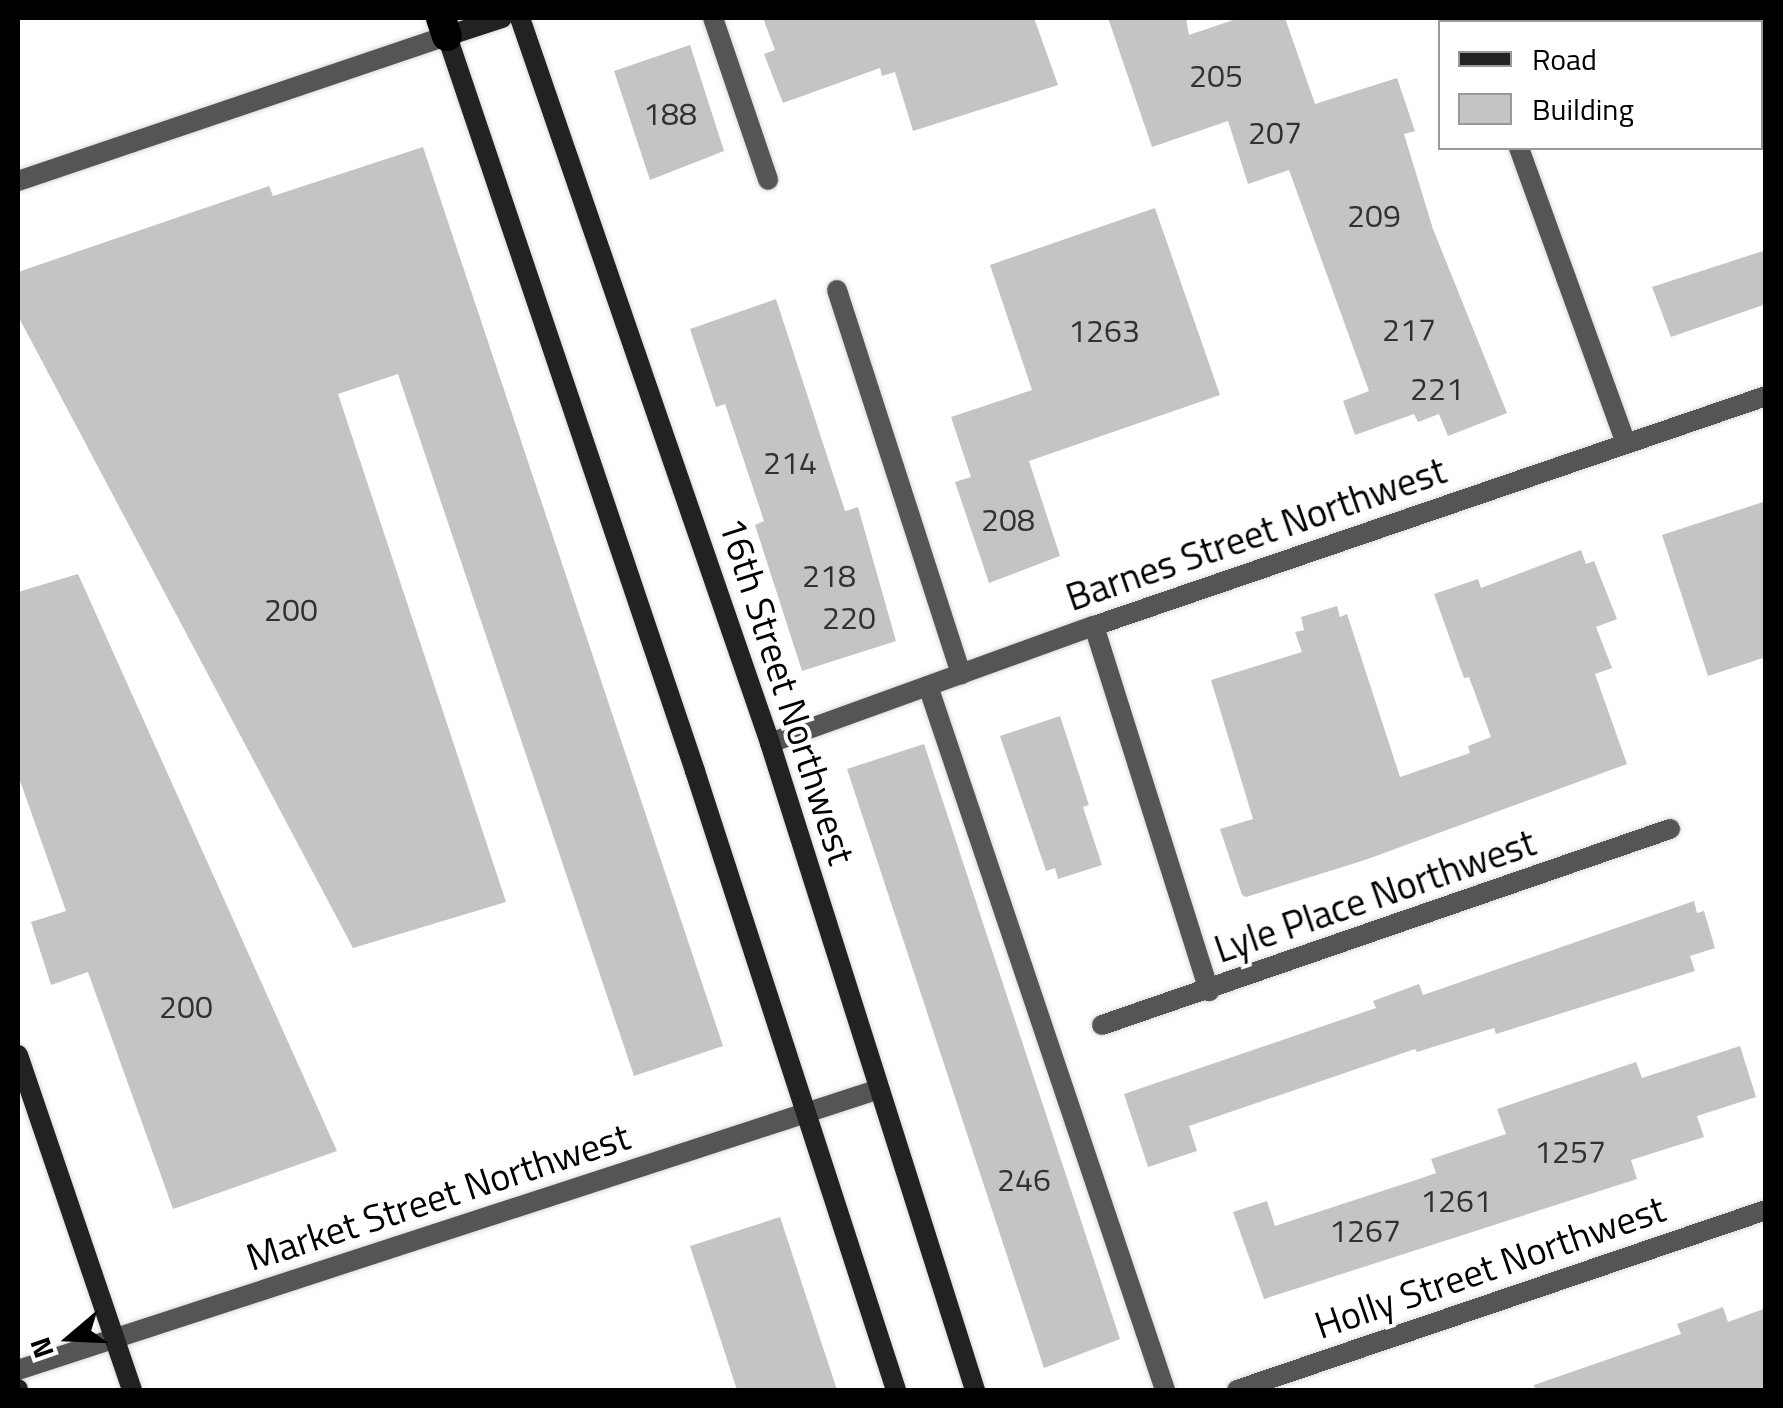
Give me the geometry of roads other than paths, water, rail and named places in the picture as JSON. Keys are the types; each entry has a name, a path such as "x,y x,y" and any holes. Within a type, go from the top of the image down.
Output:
{"street":[{"path":"18,181 444,27 502,18"},
{"name":"16th Street Northwest","path":"520,18 770,744 975,1390"},
{"path":"713,18 768,180"},
{"path":"444,27 896,1390"},
{"path":"1520,150 1626,443"},
{"path":"838,290 961,674"},
{"name":"Barnes Street Northwest","path":"770,744 1094,626 1766,396"},
{"path":"1094,626 1209,992"},
{"path":"928,686 1165,1390"},
{"name":"Lyle Place Northwest","path":"1102,1025 1209,992 1670,829"},
{"path":"18,1056 132,1390"},
{"name":"Market Street Northwest","path":"18,1370 879,1088"},
{"name":"Holly Street Northwest","path":"1237,1390 1766,1210"}]}
